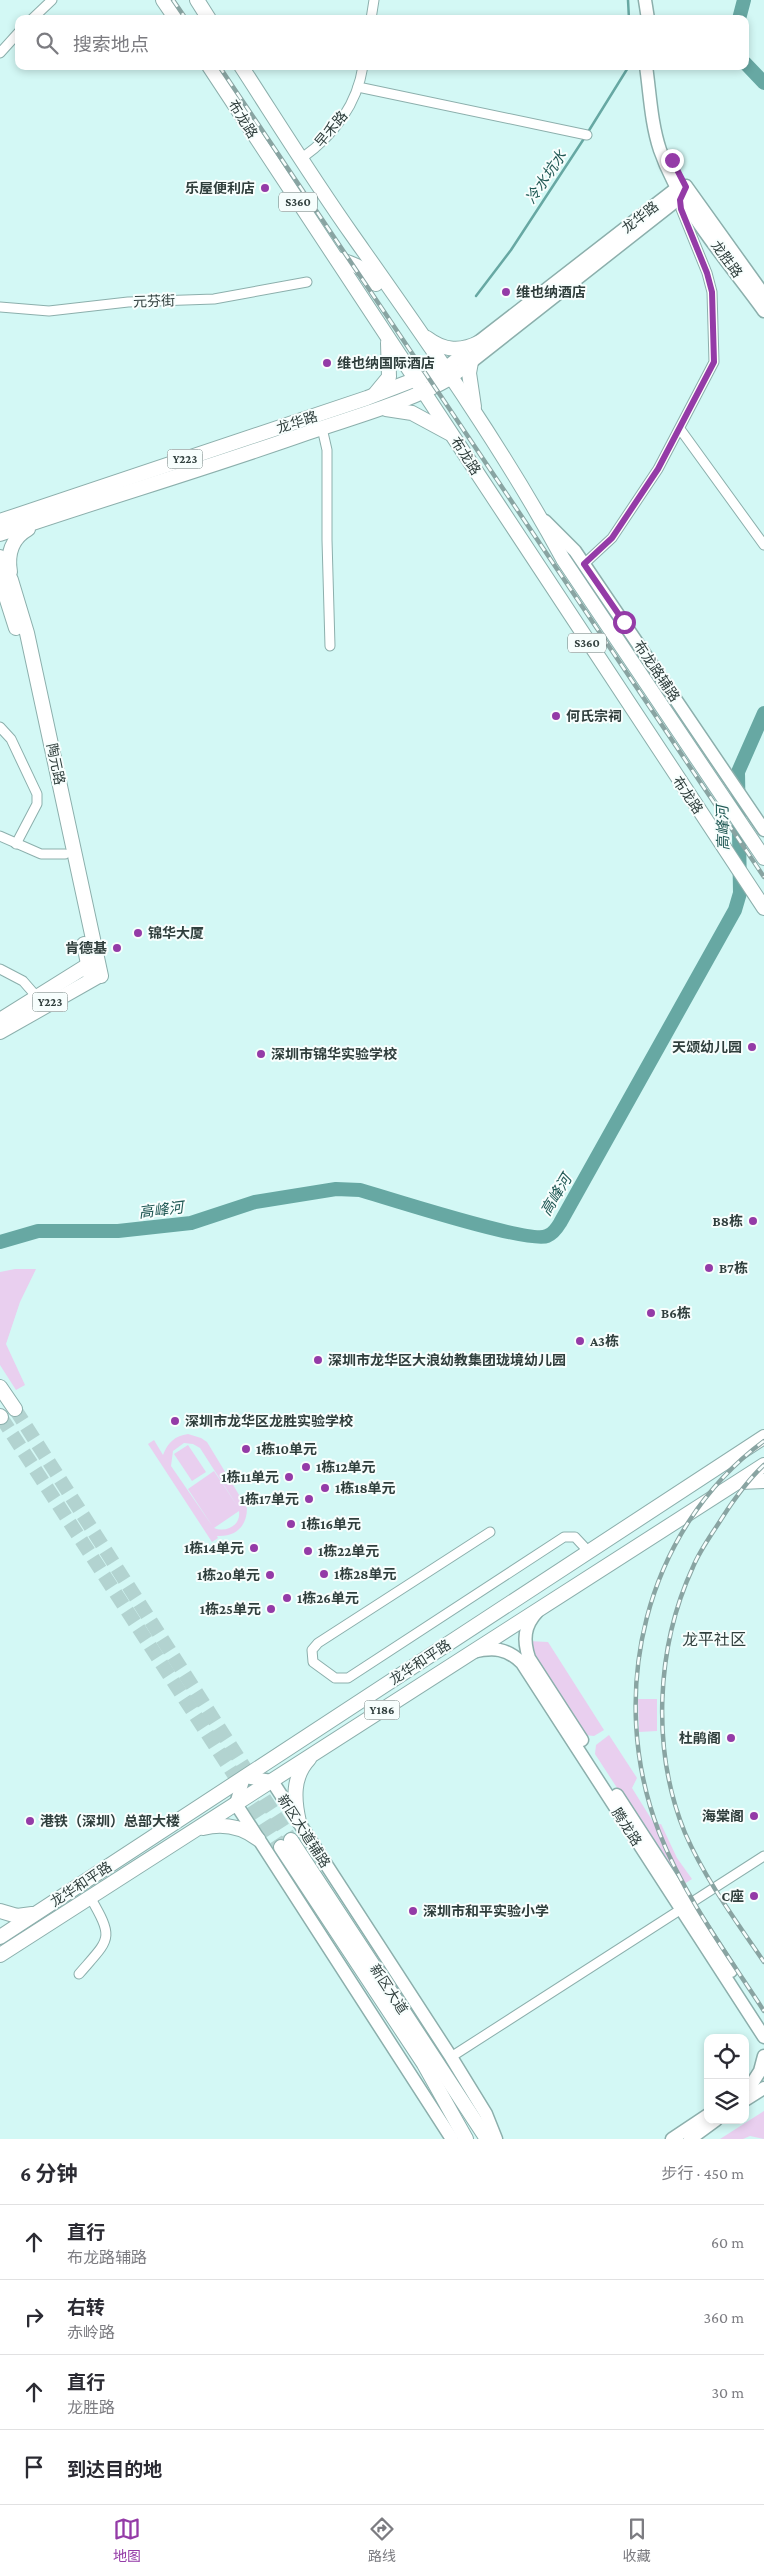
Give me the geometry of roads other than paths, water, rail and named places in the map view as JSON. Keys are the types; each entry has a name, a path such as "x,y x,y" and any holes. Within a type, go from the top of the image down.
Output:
{"main road":[{"path":"163,0 173,15"},
{"path":"197,0 206,15"},
{"path":"638,0 640,15"},
{"path":"646,0 648,15"},
{"name":"布龙路","path":"212,70 764,908"},
{"name":"布龙路","path":"244,70 360,246 476,415 540,517 563,559 764,858"},
{"name":"龙胜路","path":"647,70 657,139 682,190 764,311"},
{"name":"龙胜路","path":"654,70 663,132 682,190 764,295"},
{"name":"龙华路","path":"446,372 480,342 682,190"},
{"name":"龙华路","path":"0,522 22,513 372,404 420,387 446,372 471,362 682,190"},
{"path":"358,265 360,246"},
{"path":"336,260 358,265 367,272 429,360 446,372"},
{"path":"422,335 438,345 451,349 466,348 480,342"},
{"path":"387,338 390,355 389,377 372,404 412,413 436,424 454,437"},
{"path":"471,362 469,373 476,415"},
{"name":"龙华路","path":"0,534 322,428 372,404"},
{"path":"0,513 22,513"},
{"name":"布龙路辅路","path":"540,517 575,552 584,564 764,830"},
{"path":"6,579 11,546 20,533 35,524"},
{"name":"陶元路","path":"0,557 35,709 88,965"},
{"name":"陶元路","path":"6,579 22,616 45,712 96,977"},
{"path":"88,965 96,977"},
{"name":"Y223","path":"0,1020 88,965"},
{"name":"Y223","path":"0,1032 96,977"},
{"path":"0,1387 15,1409"},
{"name":"龙华和平路","path":"0,1937 764,1437"},
{"name":"龙华和平路","path":"0,1955 764,1465"},
{"path":"733,1484 749,1480 764,1480"},
{"name":"腾龙路","path":"543,1607 528,1625 525,1635 525,1646 530,1658 764,2038"},
{"name":"腾龙路","path":"471,1653 484,1649 504,1650 512,1653 522,1663 683,1906 764,2021"},
{"path":"299,1822 295,1796 296,1786 304,1764 314,1754"},
{"path":"244,1777 236,1804 452,2139"},
{"name":"新区大道辅路","path":"244,1777 272,1781 451,2057 486,2114 496,2139"},
{"path":"195,1830 208,1827 232,1826 258,1839"},
{"name":"新区大道","path":"466,2139 424,2064 286,1843 487,2139"},
{"path":"0,1911 17,1916 35,1914"},
{"path":"0,1966 26,1938"},
{"path":"752,2093 764,2056"},
{"path":"752,2093 764,2078"},
{"path":"752,2093 764,2088"},
{"path":"672,2139 704,2118"},
{"path":"690,2139 711,2124"}],"street":[{"path":"36,15 52,0"},
{"path":"372,15 374,0"},
{"path":"0,52 15,36"},
{"name":"早禾路","path":"302,158 319,145 342,119 353,101 362,70"},
{"path":"358,87 587,135"},
{"path":"584,564 612,538 658,469 714,362 715,340 712,292 707,273 681,209 682,190"},
{"name":"元芬街","path":"0,307 49,311 128,302 214,299 307,282"},
{"path":"322,428 328,450 327,540 330,646"},
{"path":"680,429 764,545"},
{"path":"0,727 11,739 37,794 37,804 16,844"},
{"path":"0,836 41,854 65,854"},
{"path":"0,969 23,981 37,997"},
{"path":"490,1532 318,1643 312,1650 313,1662 335,1678 348,1678 564,1537 575,1537 589,1552"},
{"path":"451,2057 683,1906 764,1856"},
{"path":"79,1974 103,1947 107,1935 106,1925 90,1897"}],"waterway":[{"name":"冷水坑水","path":"628,0 629,15"},
{"name":"高峰河","path":"740,15 744,0"},
{"name":"高峰河","path":"749,67 764,83"},
{"name":"冷水坑水","path":"588,132 627,70"},
{"name":"冷水坑水","path":"476,296 511,250 585,137"},
{"name":"高峰河","path":"0,1242 38,1231 118,1231 191,1223 255,1202 336,1189 360,1190 457,1219 514,1233 535,1237 551,1234 560,1223 735,910 740,893 738,772 764,713"}],"tunnel":[{"path":"15,1409 291,1840"},
{"path":"1,1417 281,1847"}],"railway":[{"path":"173,0 183,15"},
{"path":"222,70 764,877"},
{"path":"764,1441 723,1478 690,1520 664,1568 647,1618 637,1672 636,1726 643,1780 659,1832 669,1856 693,1902 764,2011"},
{"path":"764,1465 732,1504 693,1567 671,1631 665,1664 662,1699 667,1768 674,1801 685,1833 711,1883 764,1962"}],"place":[{"name":"乐屋便利店","path":"265,188"},
{"name":"维也纳酒店","path":"506,292"},
{"name":"维也纳国际酒店","path":"327,363"},
{"name":"何氏宗祠","path":"556,716"},
{"name":"锦华大厦","path":"138,933"},
{"name":"肯德基","path":"117,948"},
{"name":"天颂幼儿园","path":"752,1047"},
{"name":"深圳市锦华实验学校","path":"261,1054"},
{"name":"B8栋","path":"753,1221"},
{"name":"B7栋","path":"709,1268"},
{"name":"B6栋","path":"651,1313"},
{"name":"A3栋","path":"580,1341"},
{"name":"深圳市龙华区大浪幼教集团珑境幼儿园","path":"318,1360"},
{"name":"深圳市龙华区龙胜实验学校","path":"175,1421"},
{"name":"1栋10单元","path":"246,1449"},
{"name":"1栋12单元","path":"306,1467"},
{"name":"1栋11单元","path":"289,1477"},
{"name":"1栋18单元","path":"325,1488"},
{"name":"1栋17单元","path":"309,1499"},
{"name":"1栋16单元","path":"291,1524"},
{"name":"1栋14单元","path":"254,1548"},
{"name":"1栋22单元","path":"308,1551"},
{"name":"1栋28单元","path":"324,1574"},
{"name":"1栋20单元","path":"270,1575"},
{"name":"1栋26单元","path":"287,1598"},
{"name":"1栋25单元","path":"271,1609"},
{"name":"杜鹃阁","path":"731,1738"},
{"name":"海棠阁","path":"754,1816"},
{"name":"港铁（深圳）总部大楼","path":"30,1821"},
{"name":"C座","path":"754,1896"},
{"name":"深圳市和平实验小学","path":"413,1911"}],"district":[{"name":"龙平社区","path":"714,1639"}]}
